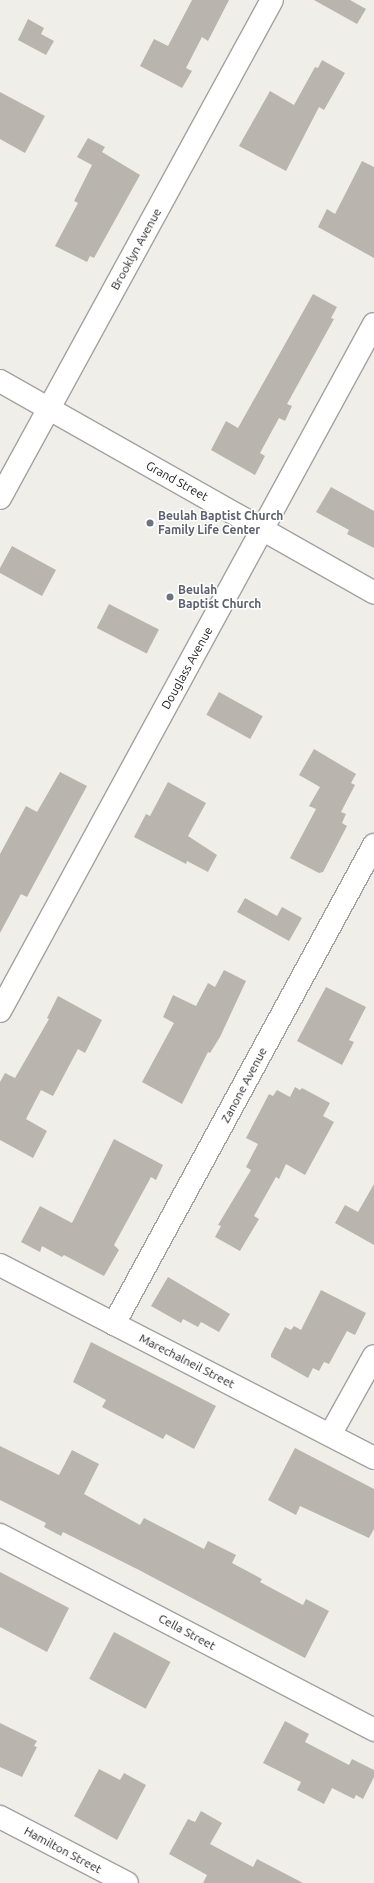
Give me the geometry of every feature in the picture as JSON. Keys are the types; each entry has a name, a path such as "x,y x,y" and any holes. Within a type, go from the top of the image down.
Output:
{"street":[{"name":"Brooklyn Avenue","path":"0,498 272,0"},
{"name":"Douglass Avenue","path":"0,1011 374,324"},
{"name":"Grand Street","path":"0,381 374,593"},
{"name":"Zanone Avenue","path":"114,1324 374,845"},
{"name":"Marechalneil Street","path":"0,1265 374,1458"},
{"path":"330,1435 374,1356"},
{"name":"Cella Street","path":"0,1535 374,1730"},
{"name":"Hamilton Street","path":"0,1817 127,1883"}],"building":[{"path":"192,0 229,0 208,41 202,37 186,68 192,71 182,88 140,66 154,39 168,46"},
{"path":"314,0 350,0 366,9 357,24"},
{"path":"28,19 44,28 41,34 54,41 46,55 18,40"},
{"path":"322,60 345,73 324,110 319,107 286,171 239,146 270,91 294,105 315,67 318,68"},
{"path":"0,92 45,116 25,153 0,139"},
{"path":"88,138 105,147 102,152 140,175 94,258 90,256 87,262 55,246 78,203 74,201 92,165 77,157"},
{"path":"362,161 374,167 374,258 318,227 327,209 335,214"},
{"path":"313,294 337,307 331,318 334,319 287,404 292,406 285,421 279,418 260,453 265,456 255,475 211,450 226,421 238,428"},
{"path":"331,487 374,511 374,548 347,534 349,530 316,512"},
{"path":"12,546 56,570 42,596 0,573 0,568"},
{"path":"109,604 159,629 147,653 97,628"},
{"path":"219,692 263,716 250,739 206,715"},
{"path":"314,749 356,774 351,783 355,785 341,812 346,814 342,823 347,826 323,872 319,873 290,858 316,809 309,806 320,787 299,775"},
{"path":"60,772 87,786 27,897 21,894 0,933 0,854 26,806 37,812"},
{"path":"168,782 206,803 188,836 217,855 208,872 187,861 186,864 134,837 146,814 150,816"},
{"path":"245,898 277,916 282,907 302,918 289,941 237,912"},
{"path":"224,970 246,981 220,1037 210,1053 208,1052 182,1104 142,1082 174,1023 163,1017 173,995 196,1006 208,983 215,987"},
{"path":"326,987 366,1007 349,1040 354,1042 342,1065 297,1041"},
{"path":"58,996 102,1020 85,1053 78,1049 53,1096 41,1090 26,1119 47,1131 33,1158 0,1140 0,1082 5,1073 15,1078 49,1019 47,1018"},
{"path":"295,1087 300,1090 302,1088 330,1103 323,1116 334,1122 305,1175 286,1164 279,1179 276,1177 254,1216 259,1219 240,1251 215,1237 221,1226 218,1225 251,1170 246,1167 258,1144 246,1138 269,1094 273,1096 277,1090 290,1097"},
{"path":"114,1139 163,1165 156,1180 151,1177 114,1245 119,1250 104,1276 64,1255 62,1257 42,1246 40,1252 21,1242 40,1206 72,1223"},
{"path":"374,1184 374,1245 335,1223 345,1205 358,1212"},
{"path":"168,1277 230,1314 219,1332 201,1322 198,1327 183,1319 181,1323 151,1306"},
{"path":"321,1290 366,1313 355,1335 347,1331 329,1364 324,1362 319,1371 313,1368 308,1378 271,1357 271,1354 285,1327 291,1330 294,1326 301,1330"},
{"path":"91,1342 216,1406 194,1449 166,1434 163,1439 102,1407 106,1400 73,1382"},
{"path":"0,1446 59,1475 72,1450 99,1464 84,1494 140,1525 144,1518 204,1549 208,1541 236,1555 232,1563 262,1579 260,1582 303,1605 306,1599 329,1611 305,1658 139,1570 63,1532 61,1536 44,1527 46,1523 0,1500"},
{"path":"295,1448 374,1489 374,1529 369,1538 300,1506 296,1515 268,1500"},
{"path":"0,1572 69,1608 47,1652 0,1627"},
{"path":"114,1632 171,1662 146,1709 89,1679"},
{"path":"285,1721 309,1734 305,1742 349,1765 352,1759 374,1770 374,1777 363,1799 356,1795 354,1799 332,1788 324,1804 297,1790 301,1782 263,1763"},
{"path":"0,1723 37,1741 34,1746 37,1747 22,1777 0,1767"},
{"path":"99,1769 120,1780 124,1773 146,1785 117,1840 74,1816"},
{"path":"201,1811 222,1823 210,1844 253,1867 257,1859 303,1883 203,1883 207,1875 169,1854 188,1819 195,1822"}],"place":[{"name":"Beulah Baptist Church Family Life Center","path":"150,523"},
{"name":"Beulah Baptist Church","path":"170,597"}]}
